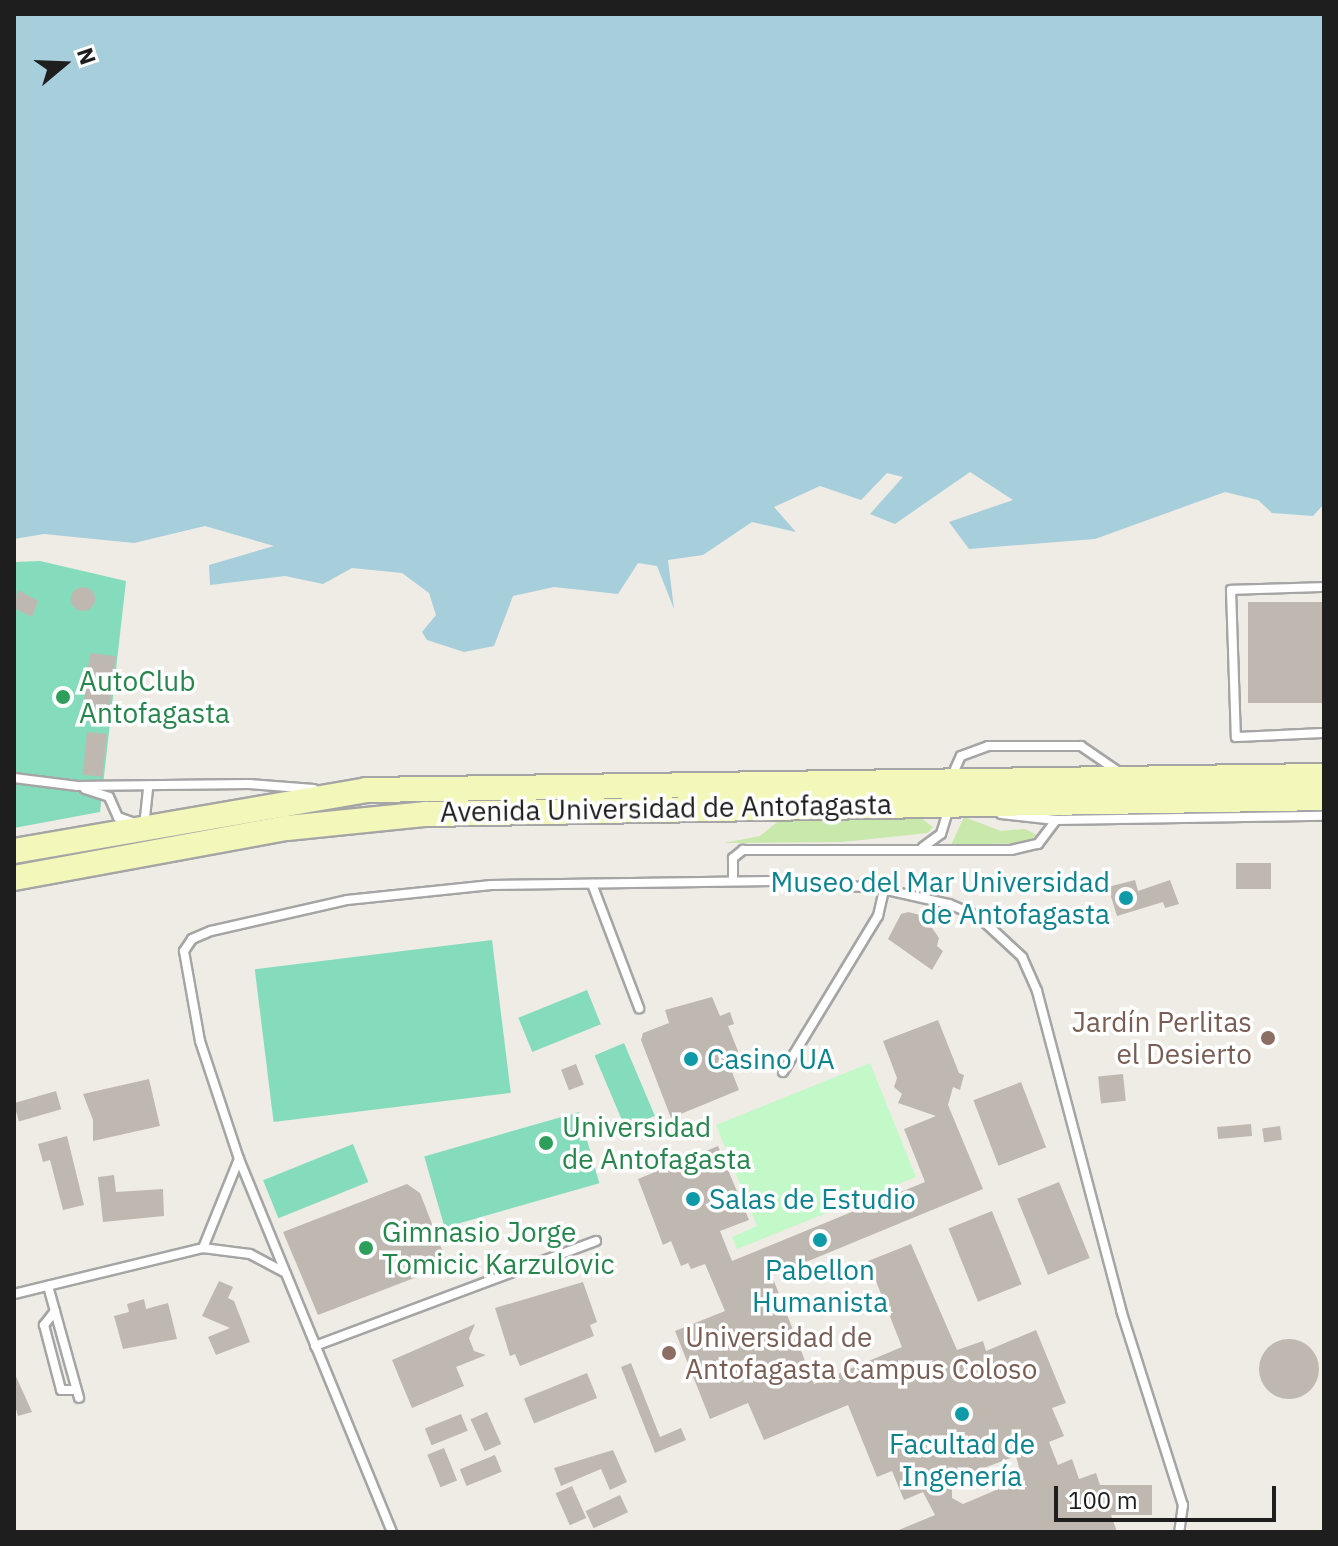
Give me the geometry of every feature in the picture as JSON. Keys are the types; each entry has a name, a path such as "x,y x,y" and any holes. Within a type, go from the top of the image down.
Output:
{"main road":[{"name":"Avenida Universidad de Antofagasta","path":"14,878 287,828 426,814 950,792 1125,778 1324,776"},
{"name":"Avenida Universidad de Antofagasta","path":"14,851 346,792 509,784 1324,798"}],"lane":[{"path":"1324,587 1231,590 1236,737 1324,733"},
{"path":"921,848 941,834 961,756 988,746 1081,746 1125,778"},
{"path":"14,778 78,786 148,788 249,784 346,792"},
{"path":"78,786 109,797 118,817 144,826"},
{"path":"148,788 144,826 149,853"},
{"path":"950,792 1056,820 1324,816"},
{"path":"733,881 733,858 743,850 1033,847 1056,820"},
{"path":"392,1532 239,1159 200,1041 184,964 192,939 347,900 491,885 733,881 884,890 949,904 979,917 1022,957 1037,991 1121,1310 1183,1505 1179,1532"},
{"path":"592,884 639,1008"},
{"path":"783,1072 878,916 884,890"},
{"path":"203,1248 239,1159"},
{"path":"315,1346 596,1241"},
{"path":"14,1294 203,1248 250,1254 285,1274"},
{"path":"48,1286 55,1311 78,1394 61,1390 44,1320 55,1311"}],"green space":[{"name":"AutoClub Antofagasta","path":"40,561 126,581 100,812 14,828 14,562"},
{"path":"786,815 921,818 933,827 928,833 842,842 724,843 760,836"},
{"path":"964,817 1001,831 1025,829 1037,835 1026,843 951,845"},
{"path":"492,940 511,1093 274,1122 255,969"},
{"path":"587,990 601,1024 532,1052 518,1018"},
{"path":"624,1043 655,1116 625,1128 595,1056"},
{"path":"870,1063 916,1177 737,1249 732,1237 757,1226 716,1125"},
{"path":"579,1112 599,1183 445,1228 424,1156"},
{"path":"353,1144 368,1182 278,1218 263,1180"}],"water":[{"path":"14,14 1324,14 1324,504 1313,516 1272,513 1258,500 1225,492 1095,539 969,549 949,522 1013,500 970,472 895,524 870,514 903,477 887,473 861,500 820,486 774,507 796,532 752,522 703,555 668,560 674,609 657,566 638,563 618,594 554,587 513,596 494,646 464,652 427,640 422,632 436,615 429,593 402,573 352,568 323,584 285,576 210,585 209,565 274,546 205,526 134,543 44,534 14,539"}],"building":[{"path":"83,587 94,594 95,599 88,610 83,611 72,604 71,599 78,588"},
{"path":"18,590 38,601 32,617 14,608"},
{"path":"1248,602 1324,602 1324,703 1248,703"},
{"path":"90,653 116,656 109,709 84,706"},
{"path":"87,732 107,734 102,777 83,775"},
{"path":"1236,863 1271,863 1271,889 1236,889"},
{"path":"1135,880 1138,891 1170,880 1179,904 1165,908 1163,902 1117,916 1108,887"},
{"path":"908,912 924,916 939,938 937,946 943,951 932,970 888,939 901,914"},
{"name":"Casino UA","path":"712,997 720,1016 730,1012 734,1024 728,1026 738,1051 730,1067 739,1090 671,1118 641,1040 643,1033 669,1023 665,1010"},
{"path":"938,1020 959,1073 964,1075 960,1090 953,1087 948,1105 983,1189 772,1276 814,1384 902,1347 868,1261 911,1244 957,1350 983,1341 986,1351 1036,1330 1066,1403 1052,1408 1064,1436 1049,1442 1058,1465 1072,1459 1079,1479 1096,1473 1100,1485 1152,1485 1152,1515 1111,1515 1117,1532 894,1532 935,1515 923,1492 904,1500 892,1471 877,1477 848,1405 764,1440 748,1403 710,1419 675,1331 725,1311 705,1264 691,1269 688,1263 681,1266 671,1241 663,1245 638,1179 718,1146 749,1220 720,1231 732,1261 925,1182 904,1129 936,1116 898,1103 902,1094 894,1087 897,1078 883,1041","holes":["1016,1456 1022,1479 963,1504 952,1498 952,1480"]},
{"path":"576,1064 584,1085 569,1090 561,1070"},
{"path":"1123,1074 1126,1101 1101,1103 1098,1077"},
{"path":"149,1079 160,1126 93,1141 93,1120 83,1094"},
{"path":"1021,1082 1046,1147 998,1166 973,1100"},
{"path":"56,1091 61,1109 19,1121 14,1103"},
{"path":"1251,1124 1252,1136 1218,1139 1217,1127"},
{"path":"1280,1126 1282,1140 1264,1142 1262,1129"},
{"path":"67,1136 84,1205 63,1210 50,1160 43,1162 38,1144"},
{"path":"114,1175 116,1192 163,1189 164,1216 103,1222 98,1177"},
{"path":"1059,1182 1090,1258 1048,1275 1017,1199"},
{"name":"Gimnasio Jorge Tomicic Karzulovic","path":"407,1184 420,1193 448,1265 318,1315 283,1232"},
{"path":"992,1211 1022,1284 978,1302 948,1229"},
{"path":"219,1281 233,1287 228,1298 234,1301 250,1342 216,1355 208,1337 230,1328 202,1316"},
{"path":"583,1282 597,1322 590,1325 594,1336 520,1366 515,1354 510,1356 495,1308"},
{"path":"144,1299 146,1309 168,1303 177,1339 123,1349 114,1316 129,1312 127,1304"},
{"path":"475,1324 469,1338 474,1351 486,1355 456,1367 464,1386 412,1408 392,1360"},
{"path":"1289,1339 1310,1348 1319,1369 1310,1390 1289,1399 1268,1390 1259,1369 1268,1348"},
{"path":"631,1363 660,1437 681,1428 686,1440 655,1453 621,1367"},
{"path":"14,1372 32,1412 18,1416 14,1402"},
{"path":"587,1373 597,1398 534,1424 524,1398"},
{"path":"487,1412 501,1444 485,1451 471,1419"},
{"path":"461,1414 468,1431 432,1445 425,1429"},
{"path":"444,1448 457,1480 440,1487 427,1455"},
{"path":"613,1450 627,1482 610,1490 601,1469 561,1486 554,1468"},
{"path":"495,1455 502,1472 467,1486 460,1469"},
{"path":"572,1486 586,1518 570,1525 556,1493"},
{"path":"620,1495 628,1512 594,1528 586,1511"}],"place":[{"name":"AutoClub Antofagasta","path":"63,697"},
{"name":"Museo del Mar Universidad de Antofagasta","path":"1126,898"},
{"name":"Jardín Perlitas el Desierto","path":"1268,1038"},
{"name":"Casino UA","path":"691,1059"},
{"name":"Universidad de Antofagasta","path":"546,1143"},
{"name":"Salas de Estudio","path":"693,1199"},
{"name":"Pabellon Humanista","path":"820,1240"},
{"name":"Gimnasio Jorge Tomicic Karzulovic","path":"366,1248"},
{"name":"Universidad de Antofagasta Campus Coloso","path":"669,1353"},
{"name":"Facultad de Ingenería","path":"962,1414"}]}
